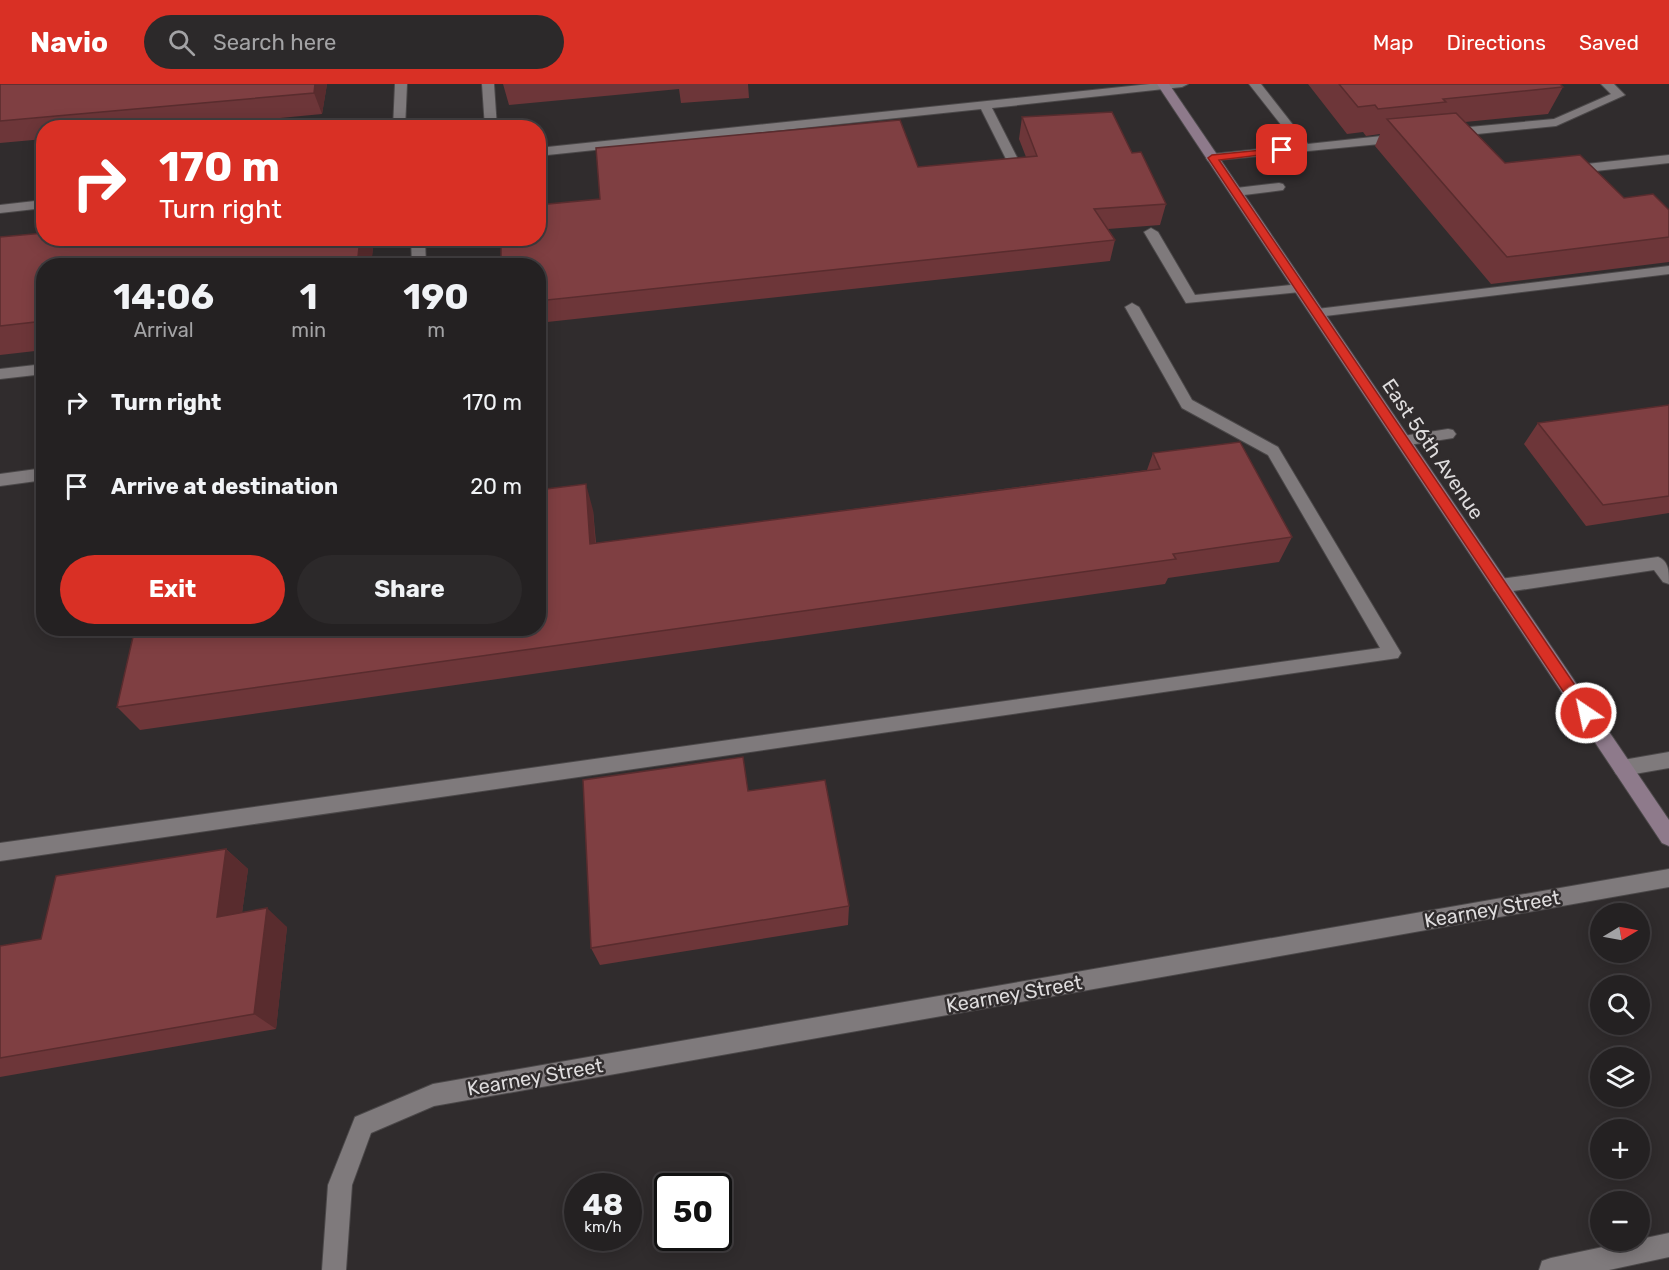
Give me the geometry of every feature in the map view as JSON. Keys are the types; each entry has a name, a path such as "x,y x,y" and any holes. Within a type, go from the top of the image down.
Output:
{"main road":[{"name":"East 56th Avenue","path":"1164,86 1669,837"}],"street":[{"path":"399,120 401,84"},
{"path":"488,84 490,120"},
{"path":"1076,84 1083,96"},
{"path":"546,151 1182,84"},
{"path":"1255,84 1305,148"},
{"path":"1432,135 1556,122 1619,95 1607,84"},
{"path":"985,106 1018,171"},
{"path":"1212,158 1409,137"},
{"path":"1551,172 1669,159"},
{"path":"1236,192 1279,187"},
{"path":"0,209 36,205"},
{"path":"1150,232 1191,300 1300,288"},
{"path":"1317,314 1669,270"},
{"path":"0,852 1392,653 1273,451 1186,404 1132,307"},
{"path":"0,374 36,370"},
{"path":"1403,441 1448,434"},
{"path":"0,480 36,475"},
{"path":"1500,586 1658,563 1669,578"},
{"path":"1623,768 1669,760"},
{"name":"Kearney Street","path":"334,1270 340,1185 363,1125 433,1095 1669,878"},
{"path":"1551,1270 1669,1245"}],"building":[{"path":"0,84 315,84 314,93 0,121"},
{"path":"1339,84 1560,84 1563,87 1443,99 1446,102 1378,109 1375,105 1358,107"},
{"path":"1112,112 1132,153 1141,152 1166,204 1094,209 1115,240 546,300 546,258 501,258 501,246 546,246 546,204 600,199 596,148 900,120 918,167 1037,156 1022,117"},
{"path":"1456,113 1505,163 1580,155 1624,198 1653,194 1669,210 1669,237 1507,257 1387,119"},
{"path":"36,234 36,246 359,246 358,258 36,258 36,322 0,326 0,237"},
{"path":"1669,405 1669,496 1603,505 1538,423"},
{"path":"1240,442 1292,537 1173,554 1176,559 117,707 133,636 546,636 546,489 586,484 590,544 1160,469 1153,453"},
{"path":"743,757 748,791 825,780 849,906 591,948 583,780"},
{"path":"226,849 217,917 267,908 254,1014 0,1058 0,946 41,939 56,876"}],"route":[{"path":"1282,150 1212,158 1586,713"}]}
